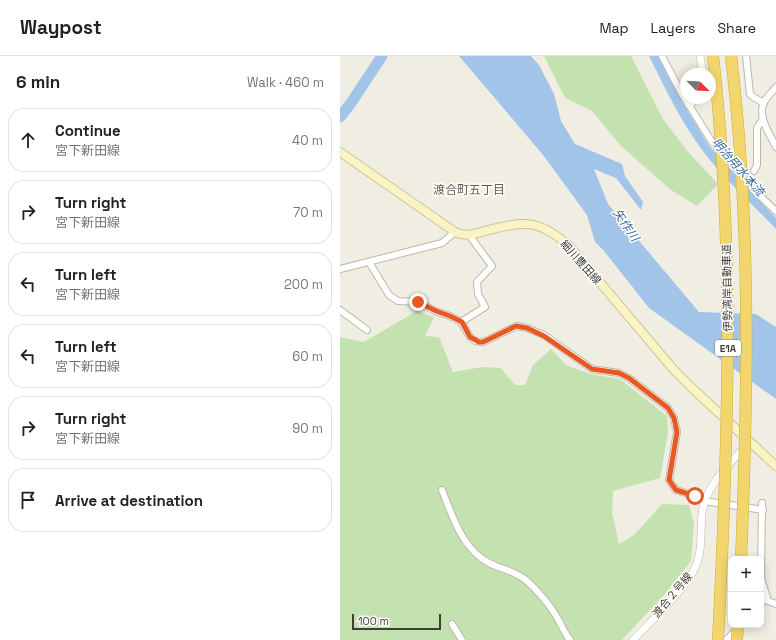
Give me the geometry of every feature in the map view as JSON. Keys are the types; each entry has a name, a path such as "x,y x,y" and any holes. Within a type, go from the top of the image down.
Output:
{"highway":[{"name":"伊勢湾岸自動車道","path":"713,56 725,204 728,307 725,487 718,640"},
{"name":"伊勢湾岸自動車道","path":"732,56 741,157 746,254 746,376 741,556"},
{"path":"737,640 738,628"}],"main road":[{"name":"細川豊田線","path":"340,152 455,232 470,235 511,224 525,223 538,226 557,235 570,247 674,370 776,466"}],"street":[{"path":"662,56 682,94 712,142 757,190 759,195 776,210"},
{"path":"700,56 701,68"},
{"path":"746,56 750,94 764,103"},
{"path":"754,171 757,165 757,128 762,119 764,103 776,87"},
{"path":"762,119 776,147"},
{"path":"340,269 442,243 455,232"},
{"path":"462,322 485,307 478,294 477,282 492,266 470,235"},
{"path":"369,262 389,295 398,301 418,302 462,322 470,337 479,342 483,342 516,326 527,328 544,336 592,369 619,373 629,378 668,408 674,418 677,432 669,480 676,490 695,496 704,501 762,507 761,578 768,601 776,604"},
{"path":"340,310 367,330"},
{"name":"渡合２号線","path":"633,640 687,582 695,568 700,554 701,523 704,501 724,468 750,442"},
{"path":"442,490 453,517 465,540 475,553 488,562 516,573 526,580 545,600 570,640"},
{"path":"452,624 462,640"},
{"path":"726,640 738,628"}],"green space":[{"path":"544,56 631,56 663,119 688,152 718,184 697,206 671,190 622,147 592,111 565,98"},
{"path":"417,311 434,317 425,336 439,337 453,372 482,367 501,368 515,385 525,385 533,365 551,349 566,365 590,374 620,379 667,416 668,432 660,478 613,491 612,512 619,544 634,535 662,504 689,505 694,523 691,561 665,594 622,640 340,640 340,337 364,342"}],"water":[{"path":"459,56 531,56 539,65 554,94 561,121 575,144 622,164 625,176 643,202 641,210 616,178 594,169 608,204 699,312 756,314 776,327 776,399 649,308 604,251 595,242 587,215 543,155"},
{"name":"明治用水本流","path":"649,56 658,56 680,97 680,104 684,104 709,146 776,218 776,229 729,181 703,151 680,117"}],"waterway":[{"path":"340,117 382,56"}],"district":[{"name":"渡合町五丁目","path":"469,190"}],"route":[{"path":"418,302 462,322 464,329 475,341 483,342 516,326 527,328 544,336 592,369 619,373 629,378 668,408 674,418 677,432 669,480 676,490 695,496"}],"water label":[{"name":"矢作川","path":"626,225"}]}
